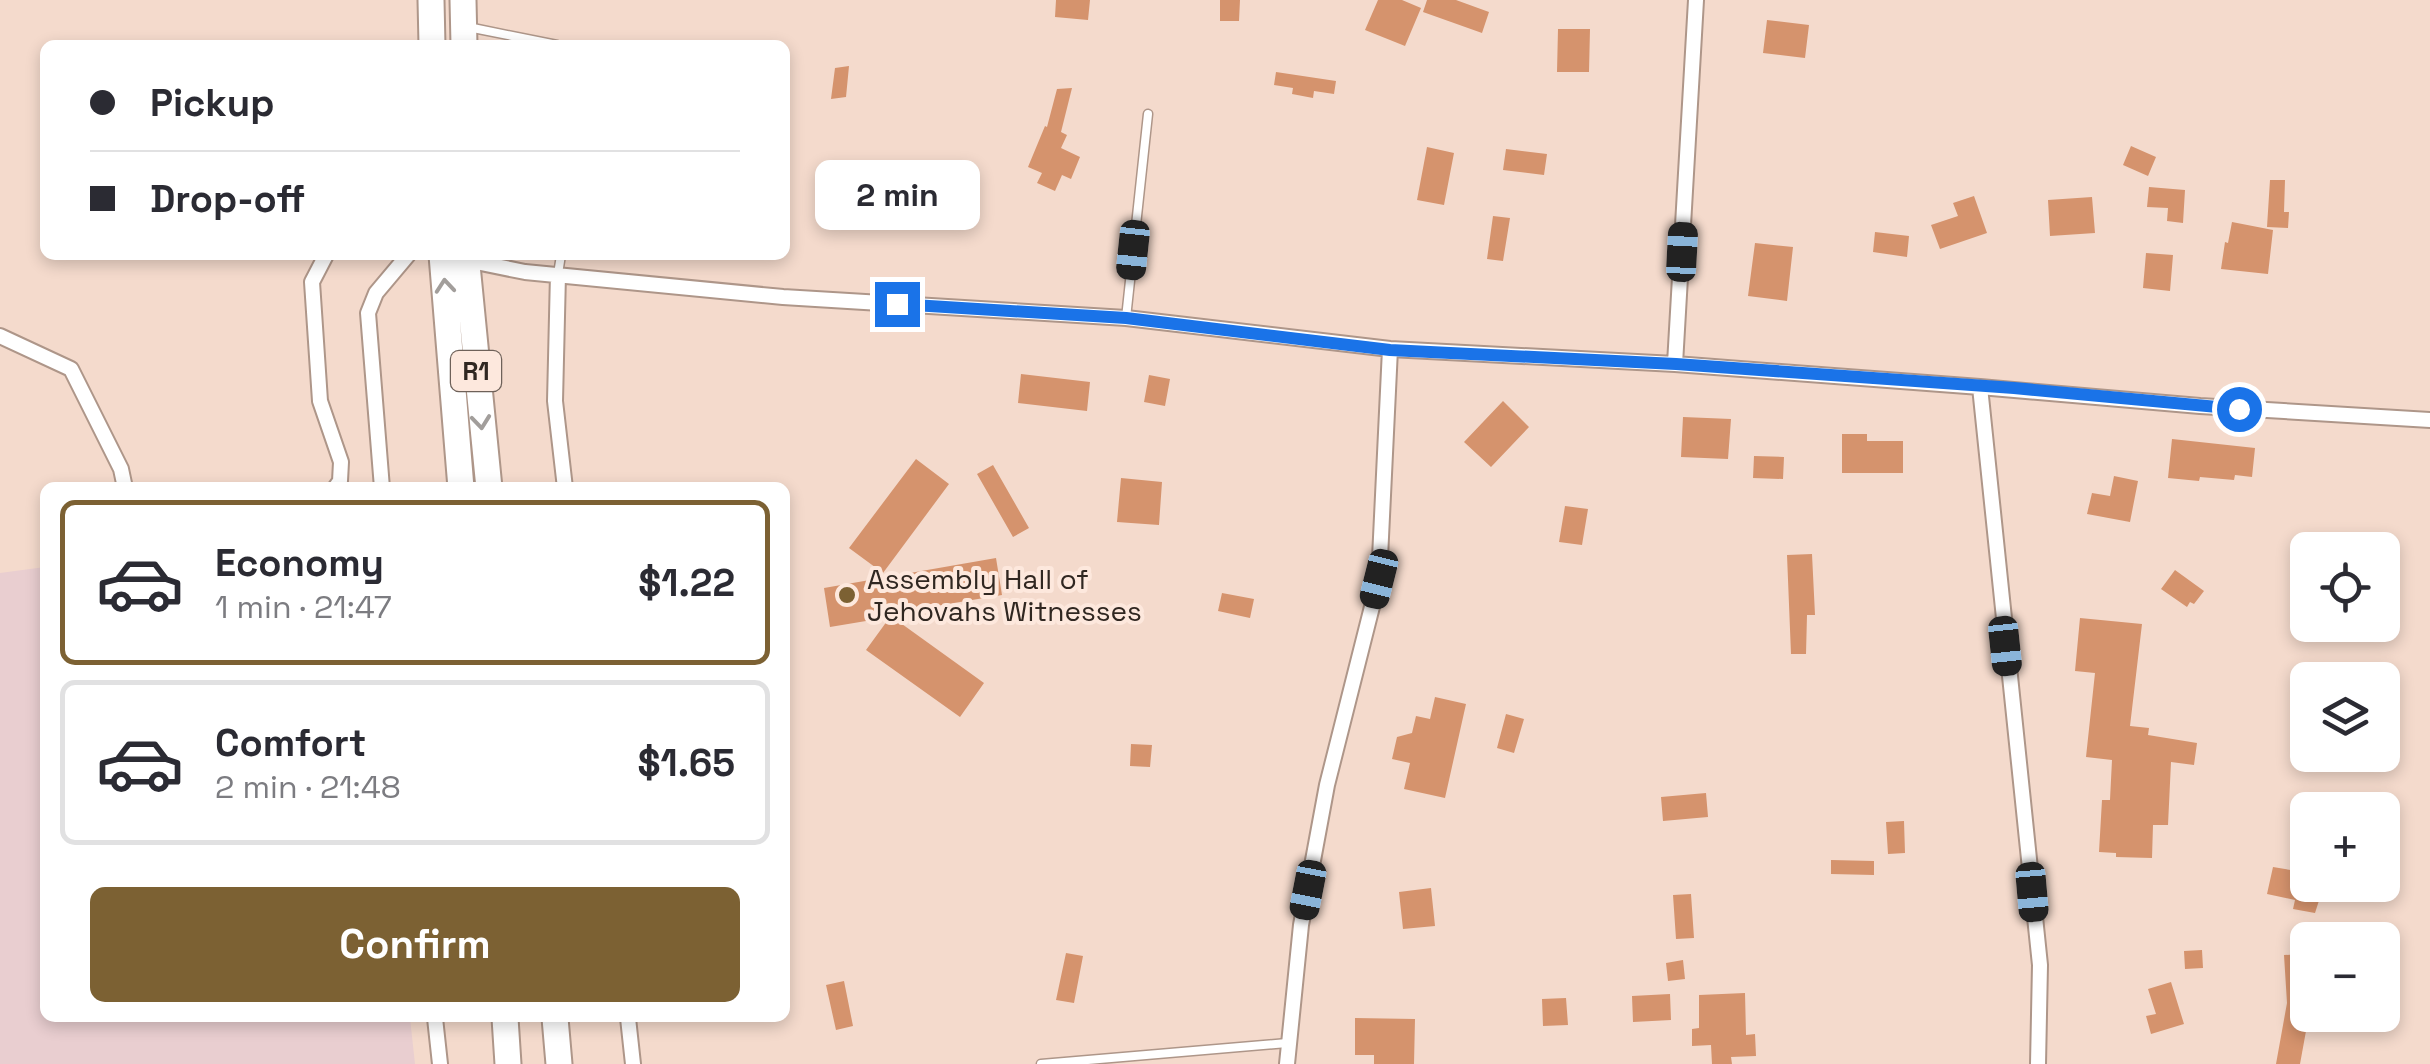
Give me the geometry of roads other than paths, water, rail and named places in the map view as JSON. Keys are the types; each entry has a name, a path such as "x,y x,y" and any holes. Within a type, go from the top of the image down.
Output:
{"highway":[{"path":"430,0 432,40"},
{"name":"R1","path":"458,260 461,482"},
{"name":"R1","path":"458,260 488,482"},
{"path":"504,1022 508,1064"},
{"path":"555,1022 559,1064"}],"street":[{"path":"1676,364 1696,0"},
{"path":"323,260 312,282 320,400 341,462 339,482"},
{"path":"382,482 368,313 376,293 404,260"},
{"path":"471,260 525,272 783,297 1126,318 1390,350 1676,364 2200,406 2430,420"},
{"path":"558,274 555,401 564,482"},
{"path":"0,336 71,370 121,468 124,482"},
{"path":"1287,1064 1301,925 1324,803 1379,579 1390,350"},
{"path":"1980,387 2040,966 2038,1064"},
{"path":"435,1022 440,1064"},
{"path":"629,1022 634,1064"}],"lane":[{"path":"464,24 534,40"},
{"path":"1126,318 1148,114"},
{"path":"558,274 560,260"},
{"path":"1041,1064 1287,1044"}],"place":[{"name":"Assembly Hall of Jehovahs Witnesses","path":"847,595"}]}
